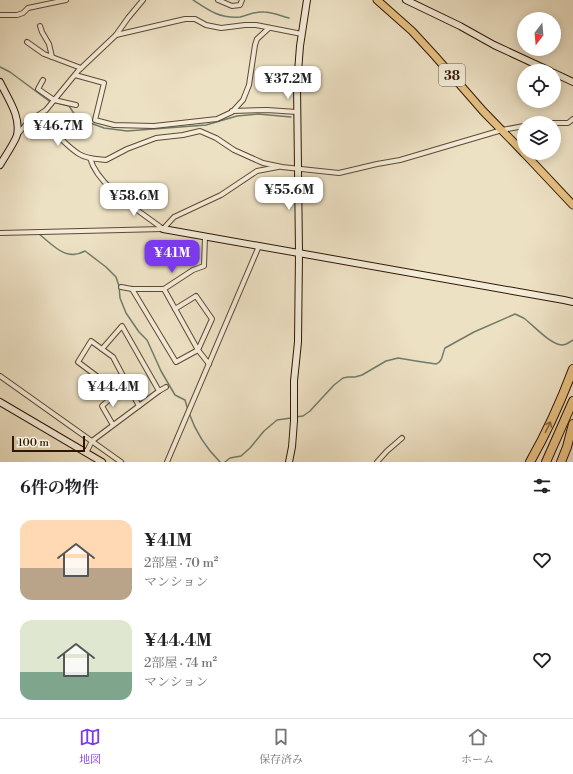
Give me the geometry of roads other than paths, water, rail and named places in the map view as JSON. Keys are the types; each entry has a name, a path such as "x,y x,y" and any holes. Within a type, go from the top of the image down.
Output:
{"highway":[{"path":"530,462 541,444 573,369"},
{"path":"546,462 573,401"},
{"path":"561,462 567,447 573,424"},
{"path":"540,462 561,427"}],"main road":[{"name":"38","path":"380,1 436,56 484,111 517,146"},
{"name":"38","path":"531,160 573,205"}],"street":[{"path":"0,15 17,15 23,13 28,8 66,0"},
{"path":"0,166 17,136 28,122 46,110 81,68 116,35 143,0"},
{"path":"218,0 232,6 240,5 242,0"},
{"path":"289,462 294,421 294,381 298,342 299,253 297,85 300,46 307,0"},
{"path":"406,0 535,64"},
{"path":"116,35 186,19 195,19 206,25 221,28 256,25 302,34"},
{"path":"40,26 49,44 52,57"},
{"path":"232,112 243,100 249,85 255,45 258,39 269,28"},
{"path":"27,42 44,54 81,68"},
{"path":"75,75 104,83 95,120 114,125 154,126 197,122 217,119 232,112 267,110 297,112"},
{"path":"561,76 573,82"},
{"path":"43,80 38,90 54,100 76,105"},
{"path":"0,82 2,92 14,109 17,119 17,136"},
{"path":"35,118 79,154 90,158 106,160 127,149 156,138 183,135 200,130"},
{"path":"561,123 568,123 573,119"},
{"path":"197,122 200,130 216,138 224,145 247,157 263,163 282,167 339,173 400,160 502,130 517,127"},
{"path":"90,158 103,182 114,192 164,229"},
{"path":"164,229 174,217 221,195 257,170 282,167"},
{"path":"0,233 164,229 573,302"},
{"path":"121,287 132,289 164,289 193,270 204,266 205,237"},
{"path":"167,462 259,246"},
{"path":"132,289 176,362 198,350 212,319 196,296 175,309"},
{"path":"164,289 198,350 209,364"},
{"path":"102,349 122,326 159,391"},
{"path":"118,392 78,362 91,341 113,357 139,406"},
{"path":"0,376 121,462"},
{"path":"113,425 102,406 127,385"},
{"path":"86,453 92,441 166,387"},
{"path":"0,402 102,462"},
{"path":"377,462 402,438"}],"waterway":[{"path":"193,0 209,10 226,17 240,17 261,12 289,18"},
{"path":"0,67 10,72 49,101 69,106 77,118 104,128 127,131 206,125 237,116 258,114 291,117"},
{"path":"39,234 60,251 72,255 85,251 106,267 116,277 119,286 120,298 126,313 139,332 147,340 161,371 175,395 185,400 188,410"},
{"path":"295,417 303,416 310,411 334,385 343,378 362,375 386,361 398,358 436,364 441,360 445,348 474,332 515,314 525,319 552,342 562,345 573,340"},
{"path":"189,413 202,439 220,462"},
{"path":"225,462 230,458 241,456 250,448 264,431 277,420 291,418"}]}
